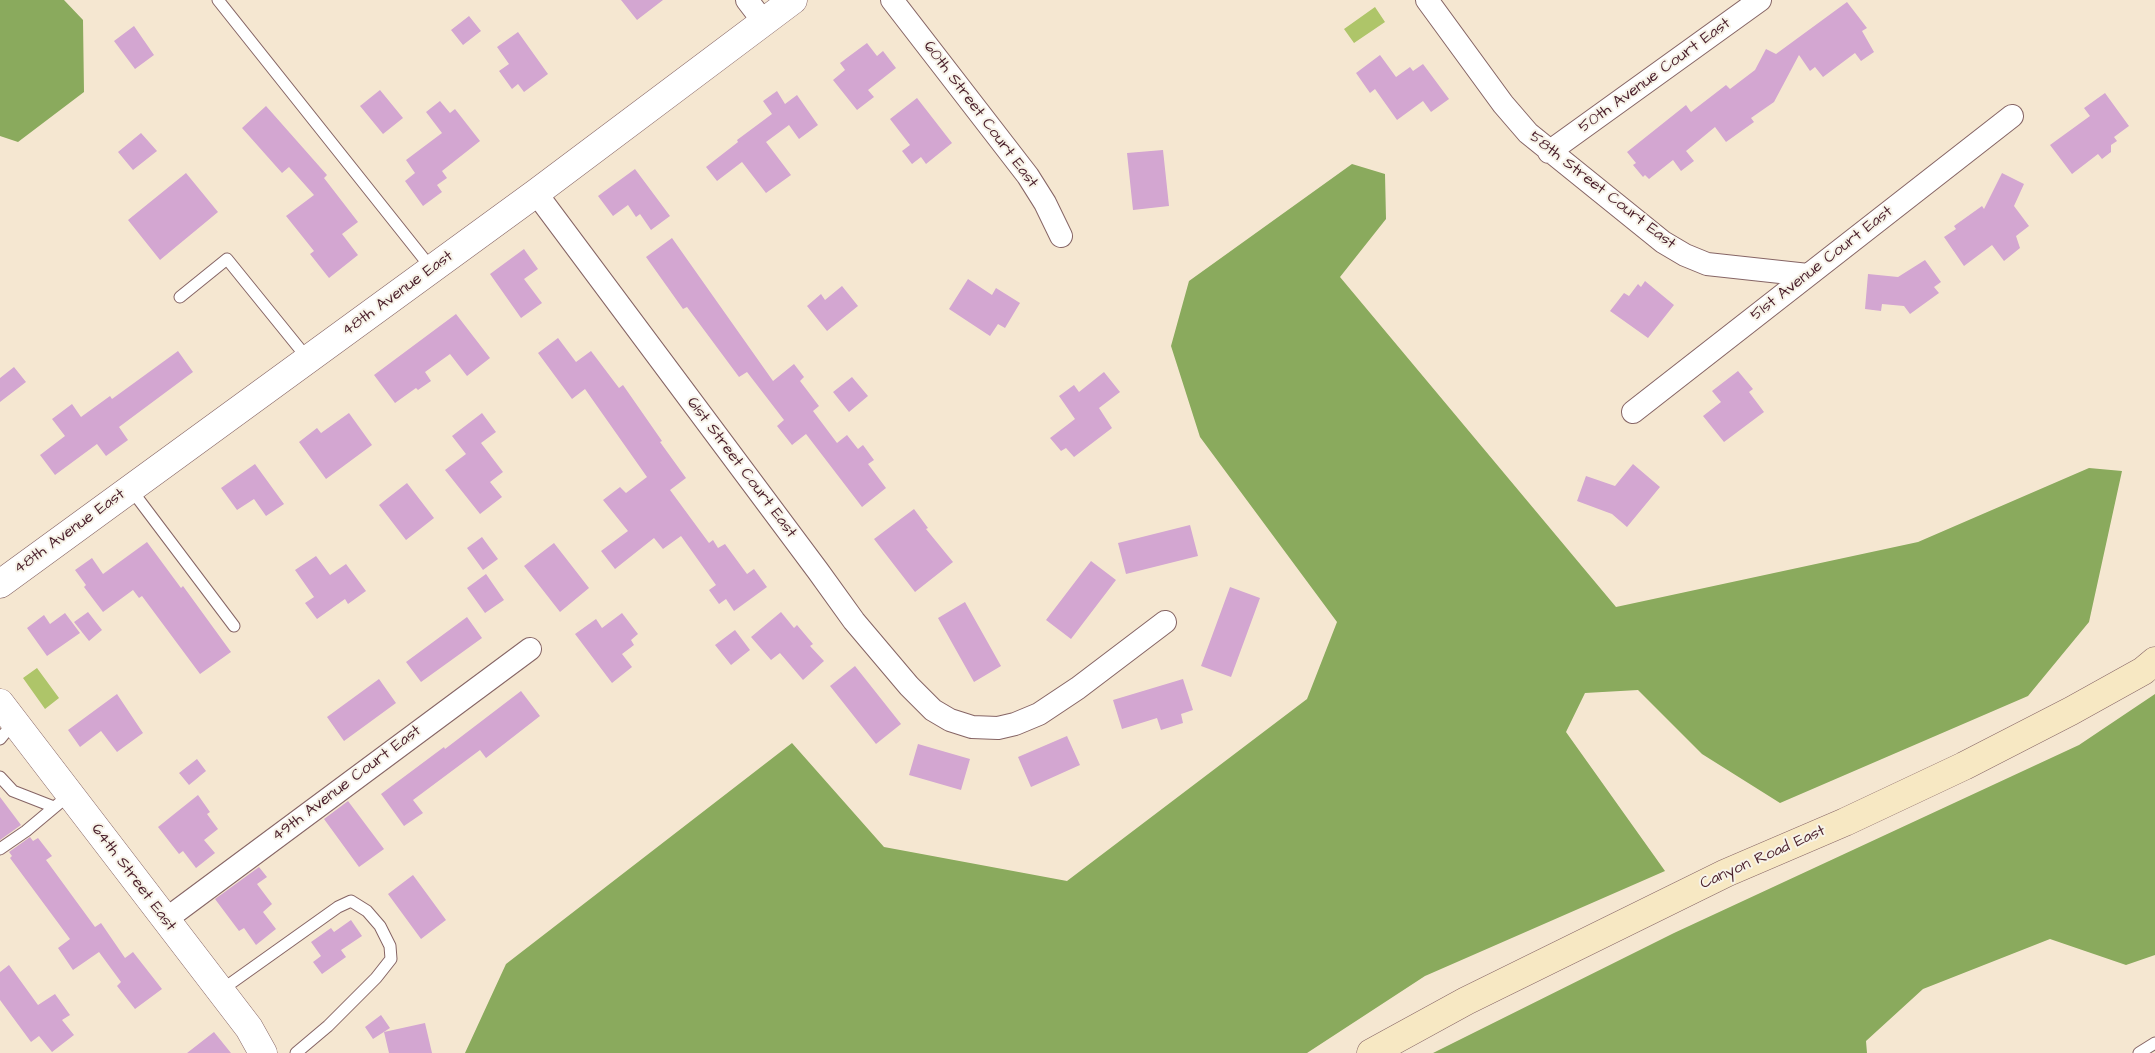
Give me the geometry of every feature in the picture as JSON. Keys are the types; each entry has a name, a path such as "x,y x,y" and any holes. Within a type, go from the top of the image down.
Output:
{"main road":[{"name":"Canyon Road East","path":"1371,1053 1466,1001 1726,873 1845,822 1964,766 2071,711 2143,670 2155,661"}],"street":[{"path":"747,0 763,21"},
{"name":"48th Avenue East","path":"0,584 536,193 792,0"},
{"name":"60th Street Court East","path":"892,0 1028,176 1045,203 1061,236"},
{"name":"58th Street Court East","path":"1427,0 1502,104 1528,133 1640,226 1685,255 1708,264 1808,275"},
{"name":"50th Avenue Court East","path":"1550,152 1760,0"},
{"name":"51st Avenue Court East","path":"1634,412 2012,116"},
{"name":"61st Street Court East","path":"536,193 854,621 909,686 933,710 963,725 998,728 1016,724 1039,714 1078,688 1165,622"},
{"name":"49th Avenue Court East","path":"165,920 530,648"},
{"name":"64th Street East","path":"5,721 62,801 165,920 249,1028 263,1053"}],"lane":[{"path":"218,0 432,269"},
{"path":"180,297 226,259 308,359"},
{"path":"130,488 234,626"},
{"path":"0,777 13,792 62,801"},
{"path":"0,849 62,801"},
{"path":"220,991 338,907 351,901 367,911 380,926 390,946 391,959 376,978 328,1026 296,1053"},
{"path":"2139,1053 2155,1043"}],"green space":[{"path":"0,0 64,0 83,20 84,92 18,142 0,136"},
{"path":"1375,7 1385,22 1354,43 1344,29"},
{"path":"1352,164 1385,174 1386,219 1340,277 1616,607 1918,542 2089,468 2122,471 2089,622 2028,696 1780,803 1702,754 1638,690 1585,693 1566,732 1665,871 1425,976 1307,1053 465,1053 506,964 792,743 884,847 1067,881 1307,699 1337,622 1200,437 1171,346 1189,281"},
{"path":"37,668 59,698 45,709 23,678"},
{"path":"2155,694 2155,955 2126,965 2050,939 1923,989 1866,1041 1867,1053 1433,1053 1674,933 2079,745"}],"building":[{"path":"621,0 663,0 637,20"},
{"path":"1847,2 1867,28 1862,31 1874,52 1861,61 1855,53 1823,77 1815,67 1810,71 1799,55 1774,102 1751,118 1754,122 1726,142 1715,127 1686,151 1694,161 1681,171 1673,160 1649,179 1645,175 1643,177 1633,165 1636,163 1627,152 1686,105 1691,112 1726,85 1730,89 1755,70 1766,49 1776,54"},
{"path":"469,16 481,31 463,45 451,30"},
{"path":"134,26 154,55 135,69 114,41"},
{"path":"518,32 548,74 524,92 518,84 512,89 499,71 509,64 497,47"},
{"path":"867,43 877,56 883,51 896,68 868,90 874,97 857,110 833,80 845,70 840,63"},
{"path":"1380,55 1396,77 1410,67 1413,71 1423,64 1449,99 1431,112 1423,101 1397,120 1375,89 1370,93 1356,73"},
{"path":"380,90 403,118 383,134 360,106"},
{"path":"777,91 785,104 797,95 818,125 799,139 789,125 766,142 791,175 766,193 742,162 717,181 706,167 738,142 737,140 772,114 763,101"},
{"path":"2105,93 2129,126 2114,137 2117,141 2111,145 2111,152 2102,159 2098,154 2072,174 2050,145 2090,116 2084,108"},
{"path":"917,98 952,143 926,164 921,157 912,164 902,151 910,145 890,119"},
{"path":"440,101 450,113 455,109 480,141 442,171 447,178 437,185 442,192 423,206 405,181 415,173 406,160 442,133 426,112"},
{"path":"266,106 327,175 324,178 358,222 342,234 358,255 329,278 310,254 314,251 286,216 314,195 289,167 282,173 242,128"},
{"path":"141,133 157,151 133,170 118,152"},
{"path":"1163,150 1169,206 1133,210 1127,153"},
{"path":"635,169 670,216 651,230 640,214 636,217 628,205 613,216 598,196"},
{"path":"186,173 218,212 160,260 128,220"},
{"path":"2002,173 2024,184 2014,206 2029,226 2016,236 2020,248 2004,261 1992,245 1964,266 1944,237 1956,229 1954,226 1982,206 1984,209"},
{"path":"672,238 773,381 794,364 804,377 800,381 819,406 813,411 837,443 847,435 858,449 863,445 874,460 868,464 886,488 862,507 806,434 792,445 777,426 784,420 747,372 739,377 687,307 683,309 646,257"},
{"path":"524,249 538,269 524,279 542,303 521,318 490,274"},
{"path":"1925,260 1941,282 1934,287 1939,293 1910,314 1904,306 1882,304 1881,311 1865,309 1868,274 1898,277"},
{"path":"968,279 992,295 996,288 1020,303 1005,328 998,324 990,336 949,309"},
{"path":"1645,281 1674,305 1648,338 1610,311 1624,293 1629,296 1638,284 1641,287"},
{"path":"842,286 858,306 827,331 807,306 821,294 825,300"},
{"path":"456,314 490,358 467,376 450,354 425,372 431,381 418,390 416,388 395,403 374,375"},
{"path":"558,338 576,362 591,351 619,388 623,385 686,478 670,490 709,543 713,540 718,548 725,544 747,574 754,569 767,587 734,611 726,599 719,604 709,590 716,585 681,536 663,549 654,538 615,569 601,551 628,531 603,500 620,487 626,493 647,477 585,389 572,399 538,353"},
{"path":"178,351 193,372 119,427 128,440 106,456 97,444 55,475 40,455 65,436 52,419 72,404 81,417 110,396 112,399"},
{"path":"14,367 26,382 0,402 0,378"},
{"path":"1738,371 1753,389 1749,392 1764,412 1724,442 1703,416 1721,402 1712,391"},
{"path":"1104,372 1120,392 1099,408 1112,428 1074,457 1066,448 1061,451 1050,438 1075,419 1059,396 1074,385 1079,392"},
{"path":"852,377 868,396 849,412 833,392"},
{"path":"349,413 372,445 326,479 299,442 317,428 321,433"},
{"path":"482,413 496,432 481,443 503,472 490,482 502,497 480,514 445,470 466,454 452,436"},
{"path":"255,464 284,504 266,516 254,499 237,510 221,488"},
{"path":"1633,464 1660,487 1627,527 1612,514 1577,501 1586,476 1615,486"},
{"path":"407,483 434,518 406,540 379,505"},
{"path":"914,509 928,528 926,529 953,562 915,592 874,539"},
{"path":"1190,525 1198,556 1126,574 1118,543"},
{"path":"482,537 498,559 483,570 467,548"},
{"path":"147,542 181,588 183,586 231,652 200,674 142,596 139,598 133,590 103,612 84,587 86,585 75,570 92,558 103,574"},
{"path":"554,543 589,588 560,612 524,566"},
{"path":"316,556 330,575 346,564 366,591 348,604 345,599 317,619 305,603 314,597 295,570"},
{"path":"1091,561 1116,580 1071,639 1046,620"},
{"path":"486,574 504,600 485,613 467,588"},
{"path":"1230,587 1260,598 1231,677 1201,666"},
{"path":"965,602 1001,666 974,682 938,618"},
{"path":"88,612 102,630 89,641 74,622"},
{"path":"781,612 794,628 797,625 813,644 810,646 824,661 803,680 780,653 771,660 751,637"},
{"path":"65,613 80,633 47,656 27,628 44,615 50,624"},
{"path":"622,613 638,634 631,640 634,645 622,654 632,667 612,683 575,634 596,619 602,628"},
{"path":"467,617 482,638 421,682 406,662"},
{"path":"735,630 750,650 731,665 715,645"},
{"path":"855,666 901,724 876,744 830,686"},
{"path":"379,679 396,703 344,741 327,717"},
{"path":"1183,679 1193,710 1181,714 1183,723 1161,730 1157,718 1122,729 1113,700"},
{"path":"521,691 540,716 486,758 480,750 413,800 423,813 404,826 381,794 444,747 445,749"},
{"path":"117,694 143,733 117,752 101,731 80,747 68,730"},
{"path":"1067,736 1080,765 1031,787 1018,757"},
{"path":"918,744 970,759 961,790 909,775"},
{"path":"197,759 206,771 189,785 179,773"},
{"path":"198,795 210,812 207,814 218,829 204,840 215,853 196,868 183,851 179,854 158,827"},
{"path":"0,797 21,825 0,840"},
{"path":"348,801 384,849 359,867 324,819"},
{"path":"30,837 33,841 38,838 52,856 46,860 95,927 101,923 125,958 133,952 162,989 135,1009 117,986 121,982 99,952 73,970 58,948 70,939 10,858 12,856 9,852"},
{"path":"259,867 267,877 257,884 272,904 263,912 276,929 256,945 244,928 239,931 215,899"},
{"path":"413,875 446,920 421,939 388,894"},
{"path":"351,920 362,936 341,950 346,957 322,974 313,962 321,956 311,942 331,928 334,932"},
{"path":"9,965 38,1005 55,994 70,1015 62,1020 74,1035 52,1052 39,1036 31,1042 0,1000 0,972"},
{"path":"381,1015 390,1028 373,1039 365,1027"},
{"path":"425,1023 432,1053 389,1053 384,1032"},
{"path":"214,1032 231,1053 187,1053"}]}
